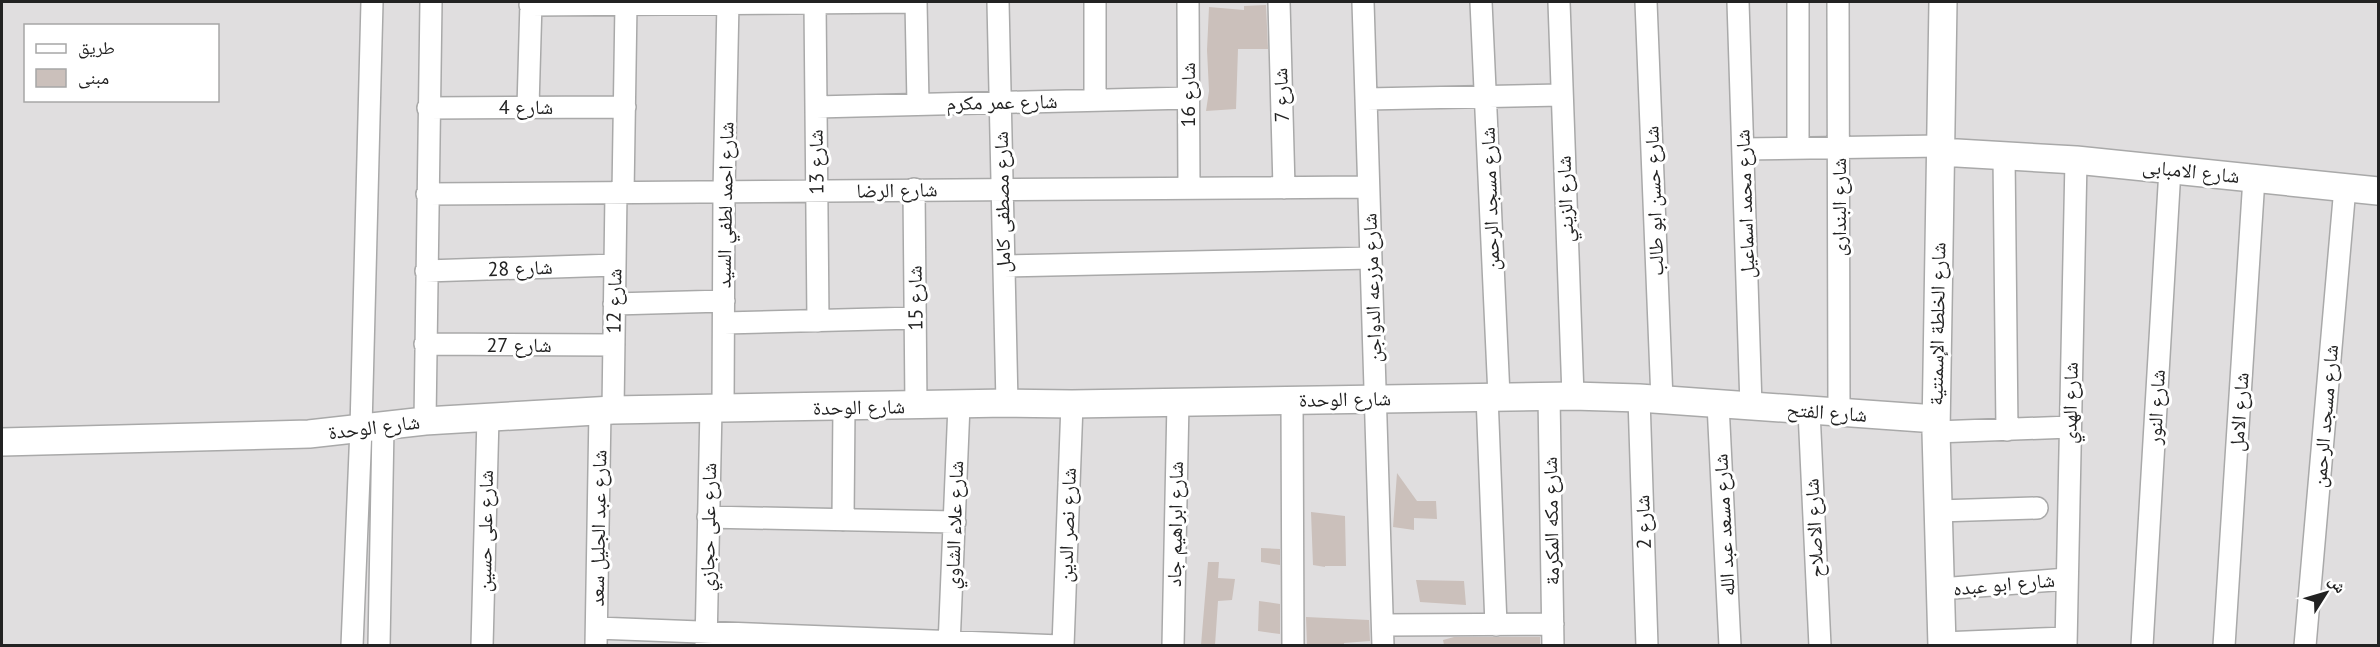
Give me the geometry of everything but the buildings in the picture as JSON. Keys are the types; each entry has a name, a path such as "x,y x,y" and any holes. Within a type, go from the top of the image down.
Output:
{"street":[{"path":"372,2 372,428 379,645"},
{"path":"425,421 431,2"},
{"path":"528,107 530,3 916,2 918,104"},
{"name":"شارع مصطفى كامل","path":"998,2 1007,404"},
{"path":"1095,2 1095,100"},
{"name":"شارع 16","path":"1188,2 1189,188"},
{"name":"شارع 7","path":"1278,2 1284,188"},
{"name":"شارع مزرعه الدواجن","path":"1363,2 1383,635"},
{"name":"شارع مسجد الرحمن","path":"1481,2 1486,96 1496,624"},
{"name":"شارع الزيني","path":"1559,2 1561,396"},
{"name":"شارع حسن ابو طالب","path":"1646,2 1651,399"},
{"name":"شارع محمد اسماعيل","path":"1738,2 1751,406"},
{"path":"1798,2 1798,148"},
{"name":"شارع البندارى","path":"1838,2 1839,413"},
{"name":"شارع الخلطة الإسمنتية","path":"1942,644 1936,426 1943,2"},
{"name":"شارع احمد لطفي السيد","path":"717,408 724,323 728,3"},
{"name":"شارع 13","path":"815,3 818,321"},
{"name":"شارع 12","path":"607,411 614,345 615,265 624,107 626,4"},
{"path":"1366,99 1561,95"},
{"name":"شارع عمر مكرم","path":"816,107 1188,98"},
{"name":"شارع 4","path":"428,108 624,107"},
{"path":"1743,149 1940,149"},
{"name":"شارع الامبابى","path":"1940,149 2004,156 2076,160 2379,191"},
{"path":"2004,156 2007,430"},
{"name":"شارع الهدي","path":"2066,642 2076,160"},
{"name":"شارع النور","path":"2142,645 2170,169"},
{"name":"شارع الامل","path":"2224,645 2254,178"},
{"name":"شارع الرضا","path":"427,194 1368,187"},
{"name":"شارع مسجد الرحمن","path":"2305,645 2345,188"},
{"name":"شارع 15","path":"914,189 916,406"},
{"path":"1004,266 1370,258"},
{"name":"شارع 28","path":"426,270 615,265"},
{"path":"614,304 724,302"},
{"path":"724,323 915,318"},
{"name":"شارع 27","path":"425,345 614,345"},
{"name":"شارع الوحدة","path":"2,442 280,436 425,421 607,411 717,408 1493,396 1651,399 1718,404"},
{"name":"شارع مكه المكرمة","path":"1553,645 1561,396"},
{"name":"شارع 2","path":"1647,645 1651,399"},
{"path":"1292,400 1293,645"},
{"name":"شارع ابراهيم جاد","path":"1173,645 1178,402"},
{"name":"شارع نصر الدين","path":"1061,645 1072,404"},
{"name":"شارع الفتح","path":"1718,404 1839,413 1936,426"},
{"name":"شارع مسعد عبد الله","path":"1718,404 1730,645"},
{"name":"شارع علاء الشاوي","path":"950,643 959,405"},
{"path":"843,520 844,407"},
{"name":"شارع على حجازي","path":"706,639 708,517 717,408"},
{"name":"شارع عبد الجليل سعد","path":"596,637 607,411"},
{"name":"شارع الاصلاح","path":"1809,411 1820,645"},
{"name":"شارع على حسين","path":"482,645 488,417"},
{"path":"1936,426 2007,430 2070,427"},
{"path":"352,645 372,428"},
{"path":"1938,511 2037,508"},
{"path":"708,517 955,522"},
{"name":"شارع ابو عبده","path":"1940,589 2067,579"},
{"path":"1383,635 1496,624 1553,624"},
{"path":"596,637 1061,645"},
{"path":"1942,644 2066,642"}],"shaded area":[{"path":"2,2 2378,2 2378,645 2,645"}]}
